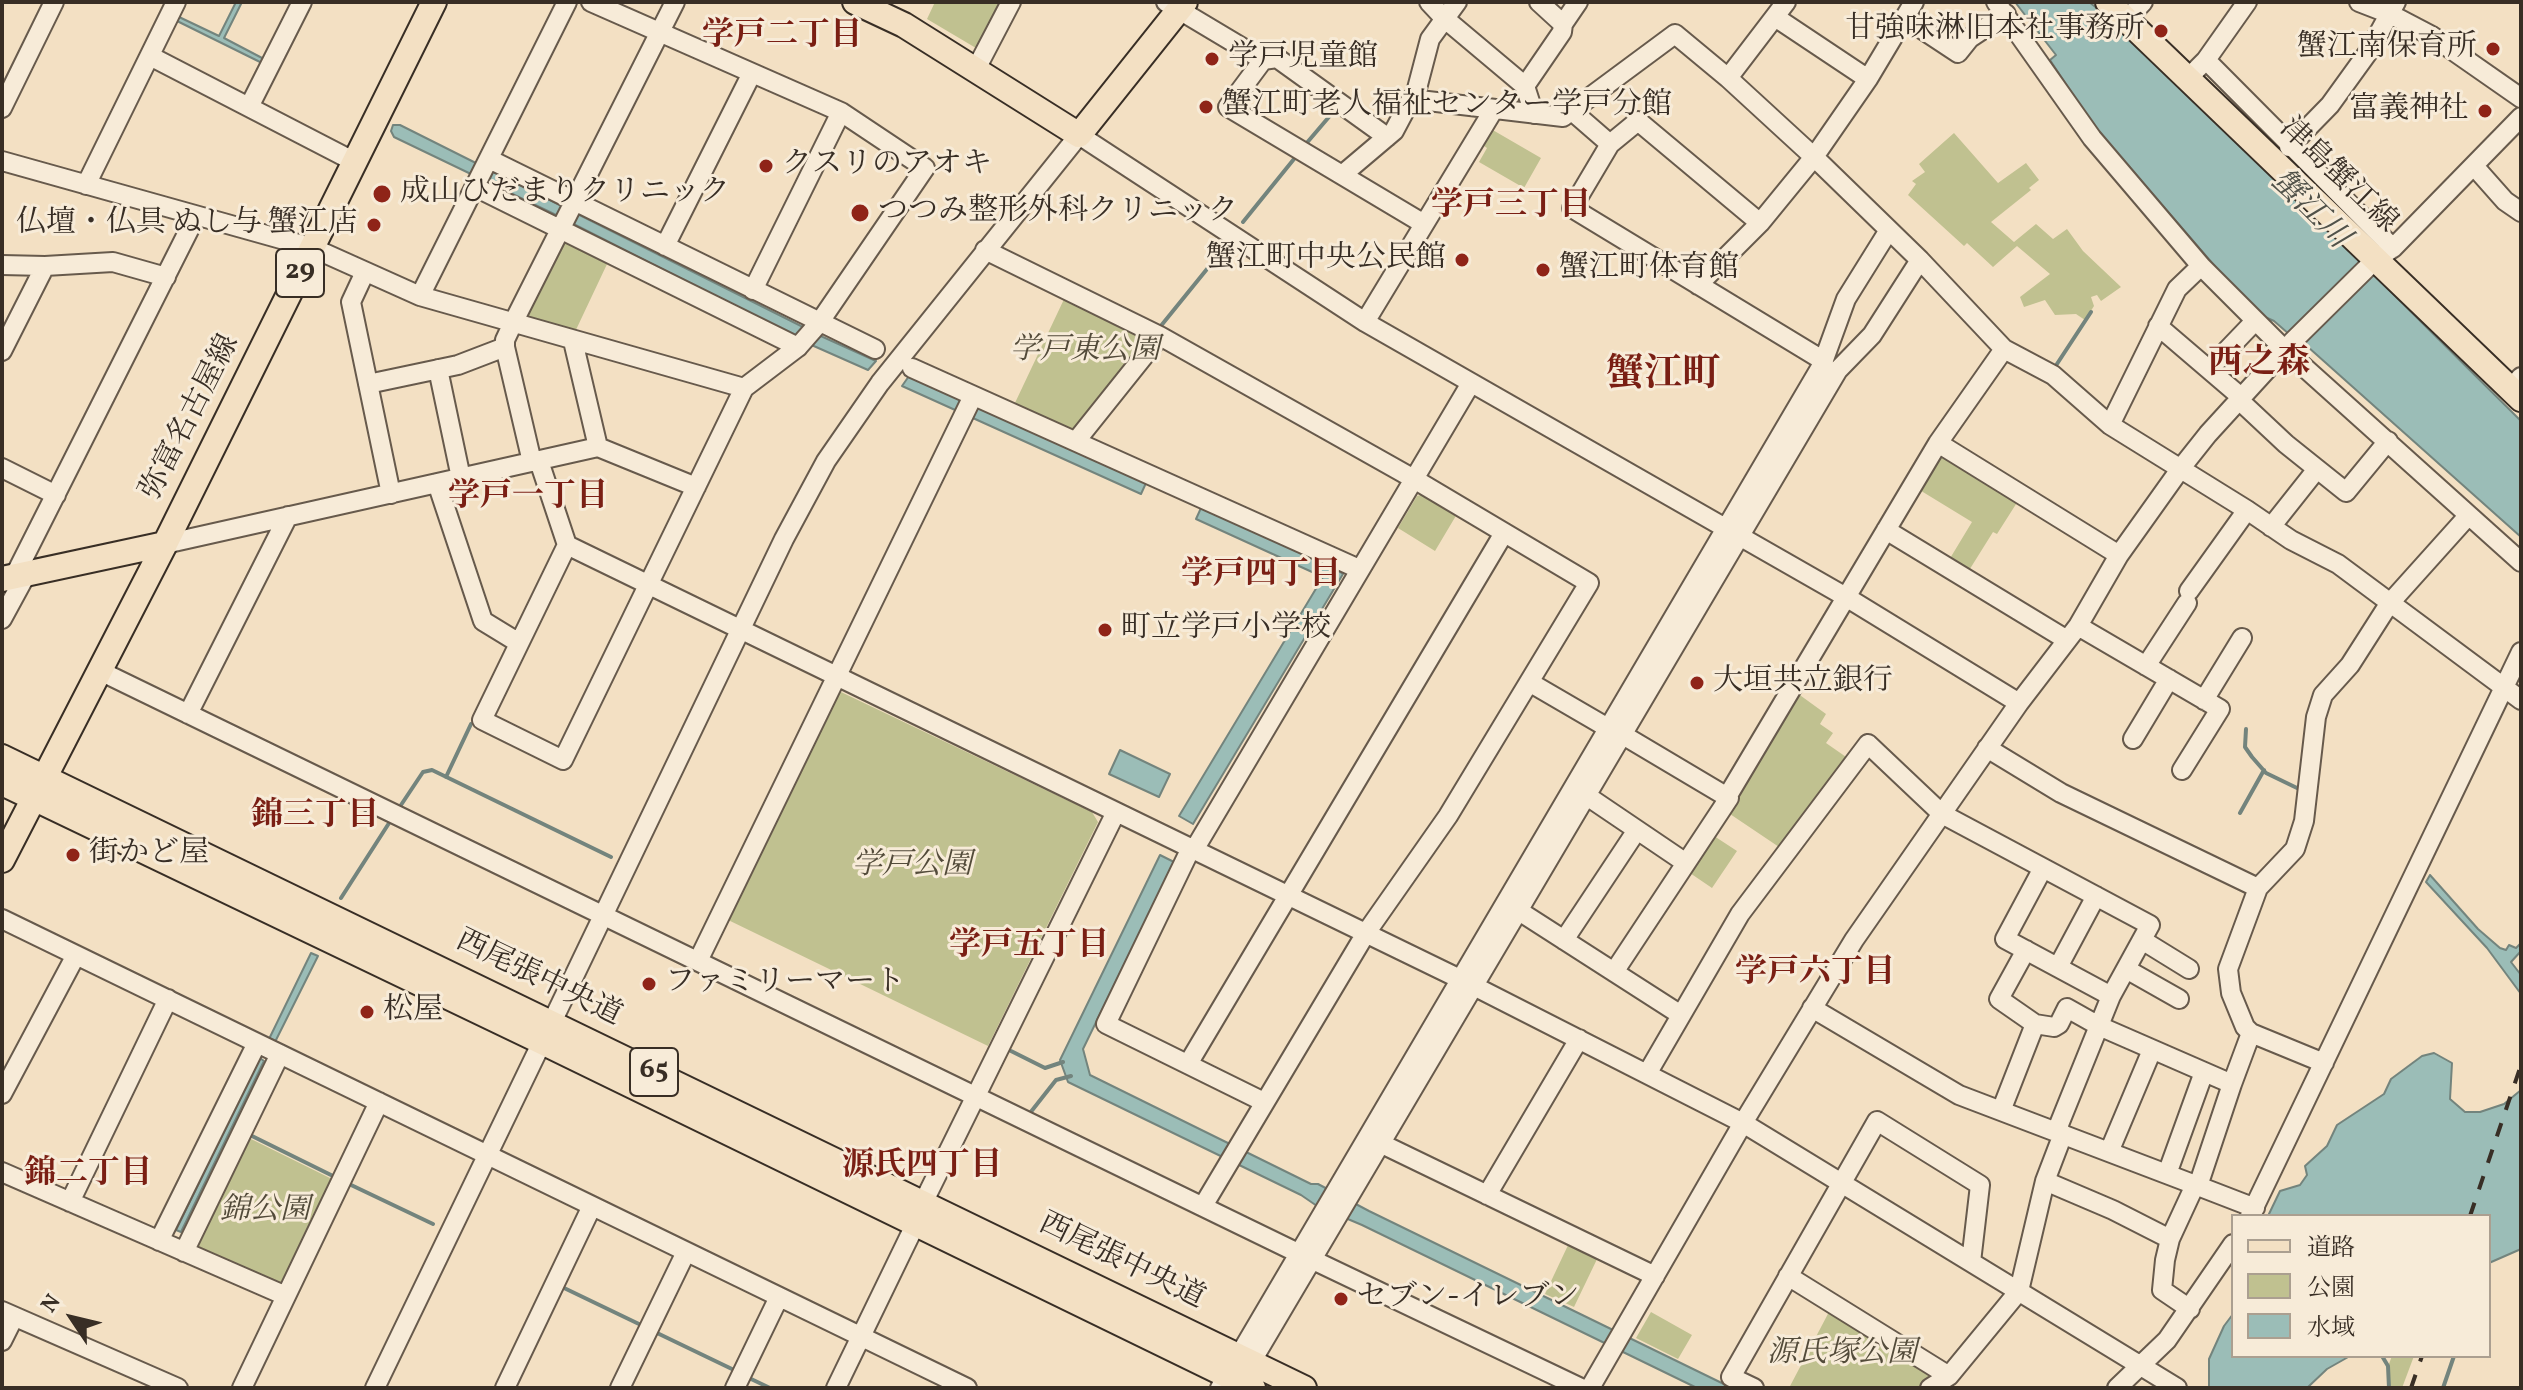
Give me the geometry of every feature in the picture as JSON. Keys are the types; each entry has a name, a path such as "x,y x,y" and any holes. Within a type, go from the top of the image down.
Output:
{"main road":[{"name":"弥富名古屋線","path":"2,860 165,544 434,2"},
{"path":"855,2 887,9 1079,135 1177,5"},
{"name":"津島蟹江線","path":"2108,2 2135,10 2188,78 2520,385"},
{"path":"14,577 165,544"},
{"name":"西尾張中央道","path":"2,757 36,795"},
{"name":"西尾張中央道","path":"2,783 36,795 547,1032 920,1213 1238,1377 1304,1388"}],"street":[{"path":"2,108 54,2"},
{"path":"249,107 302,2"},
{"path":"420,296 567,2"},
{"path":"567,545 482,720 563,760 744,388 808,335 925,168 841,112 591,2"},
{"path":"675,2 505,340 536,461 567,545 1467,982 1743,1123 2177,1388"},
{"path":"976,69 1011,2"},
{"path":"1429,2 1525,86 1534,114"},
{"path":"1414,100 1425,50 1457,2"},
{"path":"1539,2 1563,24"},
{"path":"1525,86 1562,32 1563,24 1578,2"},
{"path":"2188,78 2206,60 2247,2"},
{"path":"2359,2 2393,8 2521,98"},
{"path":"86,185 150,56 171,4"},
{"path":"1177,5 1263,60 1277,58 1387,137"},
{"path":"1698,285 1760,223 1814,157 1868,79 1910,10 1958,53 2001,8 2092,138 2201,266 2255,321 2288,346 2521,562"},
{"path":"2289,147 2330,105 2369,51 2393,8"},
{"path":"1728,78 1781,9 1868,79"},
{"path":"1342,175 1387,137 1411,99 1563,117 1675,34 1814,157 1920,260 2004,349 2053,375 2110,425 2291,540 2338,564 2521,700"},
{"path":"150,56 355,162"},
{"path":"1263,60 1228,107 1424,224"},
{"path":"2206,60 2289,147 2381,257"},
{"path":"665,246 752,73"},
{"path":"1365,322 1494,109"},
{"path":"1572,111 1610,144"},
{"path":"753,290 841,112"},
{"path":"1590,1388 1743,1123 1854,940 2019,703 2073,633 2119,555 2181,468 2288,346 2521,117"},
{"path":"1760,223 1638,121 1610,144 1572,208 1828,365"},
{"path":"375,1388 784,539 826,461 880,383 1079,135 1365,322 1846,597 2019,703"},
{"path":"2,161 313,248 420,296 744,388"},
{"path":"2474,166 2505,201 2521,212"},
{"path":"482,173 808,335 875,349"},
{"path":"482,173 567,215 665,246 753,290 808,335"},
{"path":"2,619 14,577 196,216"},
{"path":"1238,1377 1330,1214 1733,532 1828,365 1846,299 1889,230"},
{"path":"985,250 1160,336 1414,479 1589,583 1448,816 1366,933 1203,1206"},
{"path":"1828,365 1872,335 1920,260"},
{"path":"2,265 113,262 166,277"},
{"path":"2,351 45,266"},
{"path":"2110,425 2177,289 2201,266"},
{"path":"365,272 351,302 391,494"},
{"path":"2209,369 2255,321"},
{"path":"2158,326 2346,492 2388,441"},
{"path":"1076,441 1160,336"},
{"path":"573,341 598,447"},
{"path":"368,384 458,365 505,347"},
{"path":"1614,972 1729,798 1938,443 2004,349"},
{"path":"912,368 969,405 1076,441 1359,569"},
{"path":"438,369 461,478"},
{"path":"1264,1102 1106,1024 1192,849 1471,383"},
{"path":"698,961 969,405"},
{"path":"1938,443 2119,555"},
{"path":"165,544 598,447 696,487"},
{"path":"2,468 56,495"},
{"path":"2271,527 2317,469"},
{"path":"437,483 483,621 519,643"},
{"path":"2146,666 2247,510"},
{"path":"188,714 288,516"},
{"path":"2324,1063 2251,1033 2245,1027 2231,993 2228,969 2258,888 2295,849 2304,821 2316,717 2323,695 2350,665 2389,604 2468,516"},
{"path":"1886,530 2073,633 2146,666 2220,709 2182,770"},
{"path":"1188,1064 1504,533"},
{"path":"2204,700 2242,638"},
{"path":"1812,1008 1959,1095 2196,1185 2253,1212 2521,652"},
{"path":"100,671 1581,1388"},
{"path":"2133,739 2169,679"},
{"path":"1529,682 1727,797"},
{"path":"1342,1194 1382,1144 1467,982 1519,911 1587,796 1615,731"},
{"path":"1647,1074 1740,914 1868,744 1942,814 2150,925 2111,996 2060,1133 2045,1181 2019,1291 1949,1376 1930,1388"},
{"path":"1987,748 2061,793 2258,888"},
{"path":"2,795 36,795"},
{"path":"1587,796 1686,863"},
{"path":"836,1388 1116,812"},
{"path":"1564,940 1637,830"},
{"path":"2043,868 2005,939 2111,996"},
{"path":"2058,967 2096,896"},
{"path":"1519,911 1681,1015"},
{"path":"2,919 965,1388"},
{"path":"2142,940 2189,969"},
{"path":"2026,950 1999,999 2035,1024 2054,1027 2059,1024 2067,1008 2099,1026 2232,1084"},
{"path":"2,1094 76,955"},
{"path":"2126,969 2179,999"},
{"path":"70,1202 168,999"},
{"path":"2001,1111 2035,1024"},
{"path":"2190,1309 2162,1290 2165,1260 2170,1239 2196,1185 2251,1033"},
{"path":"1487,1195 1579,1039"},
{"path":"159,1241 257,1043"},
{"path":"2109,1152 2152,1050"},
{"path":"184,1252 280,1054"},
{"path":"2167,1174 2204,1072"},
{"path":"242,1388 379,1102"},
{"path":"1754,1388 1731,1377 1877,1121 1980,1185 1971,1262"},
{"path":"1382,1144 1655,1276"},
{"path":"2,1172 286,1296"},
{"path":"2045,1181 2170,1239"},
{"path":"505,1388 592,1206"},
{"path":"2117,1388 2167,1340 2231,1247"},
{"path":"620,1388 686,1252"},
{"path":"1788,1276 1949,1376"},
{"path":"735,1388 779,1297"},
{"path":"2,1341 8,1314 178,1388"}],"green space":[{"path":"935,2 1007,2 981,51 927,19"},
{"path":"1491,129 1541,158 1524,188 1479,162 1487,148 1481,144"},
{"path":"1954,133 1998,183 2026,163 2039,180 1991,222 2014,242 2036,224 2053,239 2067,229 2083,251 2121,287 2101,301 2097,295 2091,297 2094,306 2085,320 2076,314 2055,315 2045,300 2024,307 2020,297 2050,274 2017,246 1993,267 1967,243 1964,246 1908,195 1916,184 1912,181 1925,172 1919,164"},
{"path":"568,241 608,262 574,334 527,322 526,316 562,243"},
{"name":"学戸東公園","path":"1066,295 1149,337 1072,432 1014,405"},
{"path":"1944,456 2018,501 1997,534 1993,532 1968,572 1949,560 1972,522 1918,489 1937,459"},
{"path":"1424,494 1457,514 1435,551 1398,528 1417,496"},
{"name":"学戸公園","path":"841,692 1092,812 1098,822 988,1046 724,918 832,696"},
{"path":"1797,693 1826,714 1820,724 1833,733 1826,743 1849,759 1782,849 1727,812"},
{"path":"1711,834 1737,851 1712,888 1687,871"},
{"name":"錦公園","path":"247,1137 334,1180 284,1285 280,1286 198,1249 196,1244"},
{"path":"1570,1241 1599,1255 1574,1307 1545,1294"},
{"name":"源氏塚公園","path":"1830,1310 1934,1373 1933,1380 1920,1388 1789,1388"},
{"path":"1651,1312 1692,1335 1678,1359 1636,1338"},
{"path":"2391,1358 2413,1358 2402,1388 2387,1388 2387,1369"}],"water":[{"path":"236,2 242,2 224,38 264,59 262,63 175,20 177,16 219,36"},
{"name":"蟹江川","path":"2015,2 2089,2 2102,12 2361,260 2521,421 2521,537 2308,347 2265,317 2219,271 2092,124 2050,60 2056,55"},
{"path":"393,125 400,125 876,361 868,370 807,343 552,213 394,137 391,131"},
{"path":"909,376 1146,483 1141,494 902,386"},
{"path":"1201,508 1330,565 1343,574 1193,824 1179,816 1323,577 1196,519"},
{"path":"1120,750 1170,774 1159,797 1109,774"},
{"path":"1160,855 1174,862 1083,1049 1090,1075 1732,1388 1697,1388 1317,1206 1301,1195 1068,1082 1060,1060"},
{"path":"2430,875 2478,929 2500,948 2506,950 2509,945 2516,948 2521,943 2521,951 2511,962 2521,975 2521,994 2487,948 2426,882"},
{"path":"311,953 318,956 275,1042 269,1039"},
{"path":"2434,1053 2452,1063 2450,1099 2465,1112 2480,1112 2504,1104 2521,1090 2521,1249 2491,1262 2491,1214 2269,1214 2280,1191 2300,1185 2307,1175 2305,1166 2327,1146 2337,1125 2384,1094 2391,1079 2422,1056"},
{"path":"260,1058 264,1061 181,1232 176,1230"},
{"path":"2231,1317 2231,1358 2346,1358 2327,1369 2307,1388 2209,1388 2209,1359"}],"waterway":[{"path":"1305,145 1334,111"},
{"path":"1243,222 1294,159"},
{"path":"1160,327 1220,253"},
{"path":"2053,370 2091,312"},
{"path":"446,777 471,724"},
{"path":"2246,729 2245,747 2252,757 2266,773 2297,788"},
{"path":"399,808 423,772 432,770 611,857"},
{"path":"2240,813 2264,770"},
{"path":"341,898 391,820"},
{"path":"1011,1051 1045,1068 1063,1062"},
{"path":"1030,1113 1056,1080 1071,1076"},
{"path":"250,1135 335,1177"},
{"path":"349,1184 433,1224"},
{"path":"562,1287 641,1325"},
{"path":"655,1332 734,1370"},
{"path":"2383,1358 2388,1366 2389,1388"},
{"path":"2443,1388 2453,1358"},
{"path":"749,1378 770,1388"}],"railway":[{"path":"2471,1214 2521,1065"},
{"path":"2411,1388 2421,1358"}],"place":[{"name":"甘強味淋旧本社事務所","path":"2161,31"},
{"name":"蟹江南保育所","path":"2493,49"},
{"name":"学戸児童館","path":"1212,59"},
{"name":"蟹江町老人福祉センター学戸分館","path":"1206,107"},
{"name":"富義神社","path":"2485,111"},
{"name":"クスリのアオキ","path":"766,166"},
{"name":"成山ひだまりクリニック","path":"382,194"},
{"name":"つつみ整形外科クリニック","path":"860,213"},
{"name":"仏壇・仏具 ぬし与 蟹江店","path":"374,225"},
{"name":"蟹江町中央公民館","path":"1462,260"},
{"name":"蟹江町体育館","path":"1543,270"},
{"name":"町立学戸小学校","path":"1105,630"},
{"name":"大垣共立銀行","path":"1697,683"},
{"name":"街かど屋","path":"73,855"},
{"name":"ファミリーマート","path":"649,984"},
{"name":"松屋","path":"367,1012"},
{"name":"セブン-イレブン","path":"1341,1299"}],"district":[{"name":"学戸二丁目","path":"782,38"},
{"name":"学戸三丁目","path":"1511,208"},
{"name":"西之森","path":"2259,366"},
{"name":"蟹江町","path":"1663,378"},
{"name":"学戸一丁目","path":"528,499"},
{"name":"学戸四丁目","path":"1261,577"},
{"name":"錦三丁目","path":"315,818"},
{"name":"学戸五丁目","path":"1029,948"},
{"name":"学戸六丁目","path":"1815,975"},
{"name":"源氏四丁目","path":"922,1168"},
{"name":"錦二丁目","path":"88,1176"}]}
